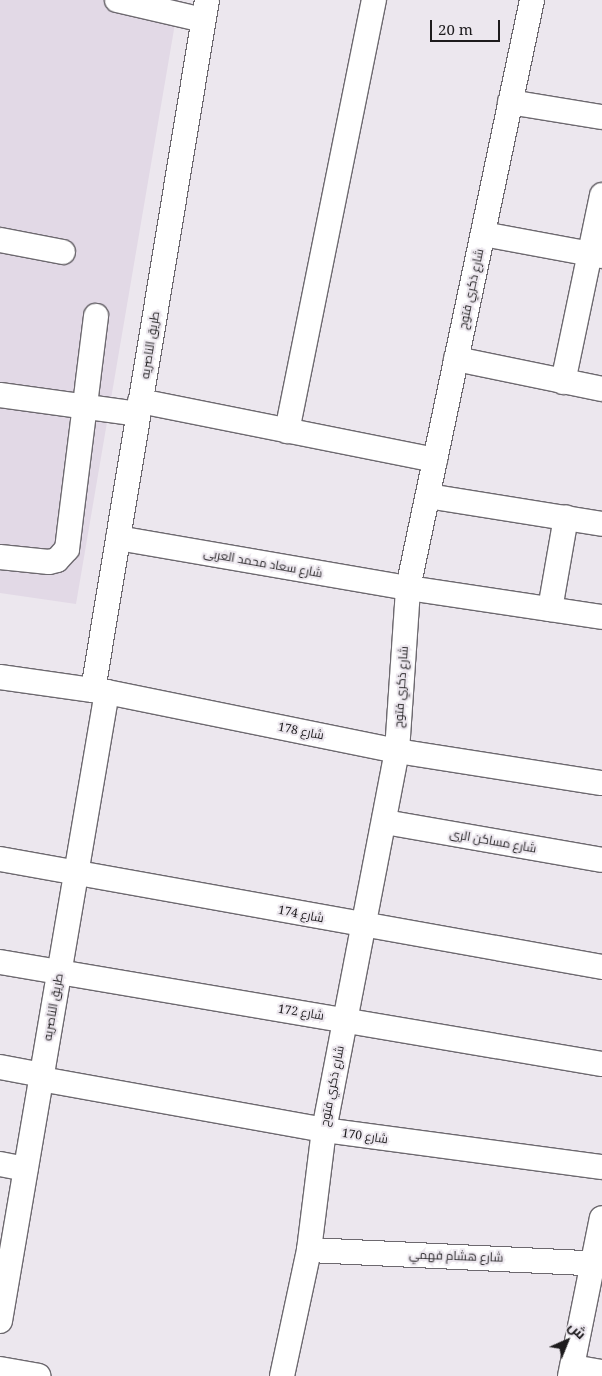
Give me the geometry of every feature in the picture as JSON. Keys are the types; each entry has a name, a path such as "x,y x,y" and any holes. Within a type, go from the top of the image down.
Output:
{"street":[{"path":"118,0 205,10"},
{"path":"287,431 374,0"},
{"name":"شارع ذكري فتوح","path":"282,1376 309,1250 324,1130 397,751 408,588 532,0"},
{"name":"طريق الناصريه","path":"0,1321 5,1266 26,1169 78,871 118,538 205,10"},
{"path":"510,102 602,117"},
{"path":"563,382 596,255 602,195"},
{"path":"483,234 596,255"},
{"path":"0,240 62,252"},
{"path":"0,557 49,562 57,560 67,549 96,316"},
{"path":"456,359 602,389"},
{"path":"0,395 85,406 139,407 287,431 435,460"},
{"path":"428,496 602,524"},
{"path":"550,609 566,517"},
{"name":"شارع سعاد محمد العربى","path":"118,538 408,588 602,617"},
{"name":"شارع 178","path":"0,677 100,691 397,751 602,783"},
{"name":"شارع مساكن الرى","path":"384,822 602,860"},
{"name":"شارع 174","path":"0,859 78,871 362,926 602,967"},
{"name":"شارع 172","path":"0,962 602,1064"},
{"name":"شارع 170","path":"0,1067 41,1077 324,1130 602,1167"},
{"path":"0,1164 26,1169"},
{"path":"602,1218 598,1263 571,1371 602,1372"},
{"name":"شارع هشام فهمي","path":"309,1250 598,1263"},
{"path":"0,1369 38,1376"}],"shaded area":[{"path":"0,0 179,0 76,604 0,593"}]}
